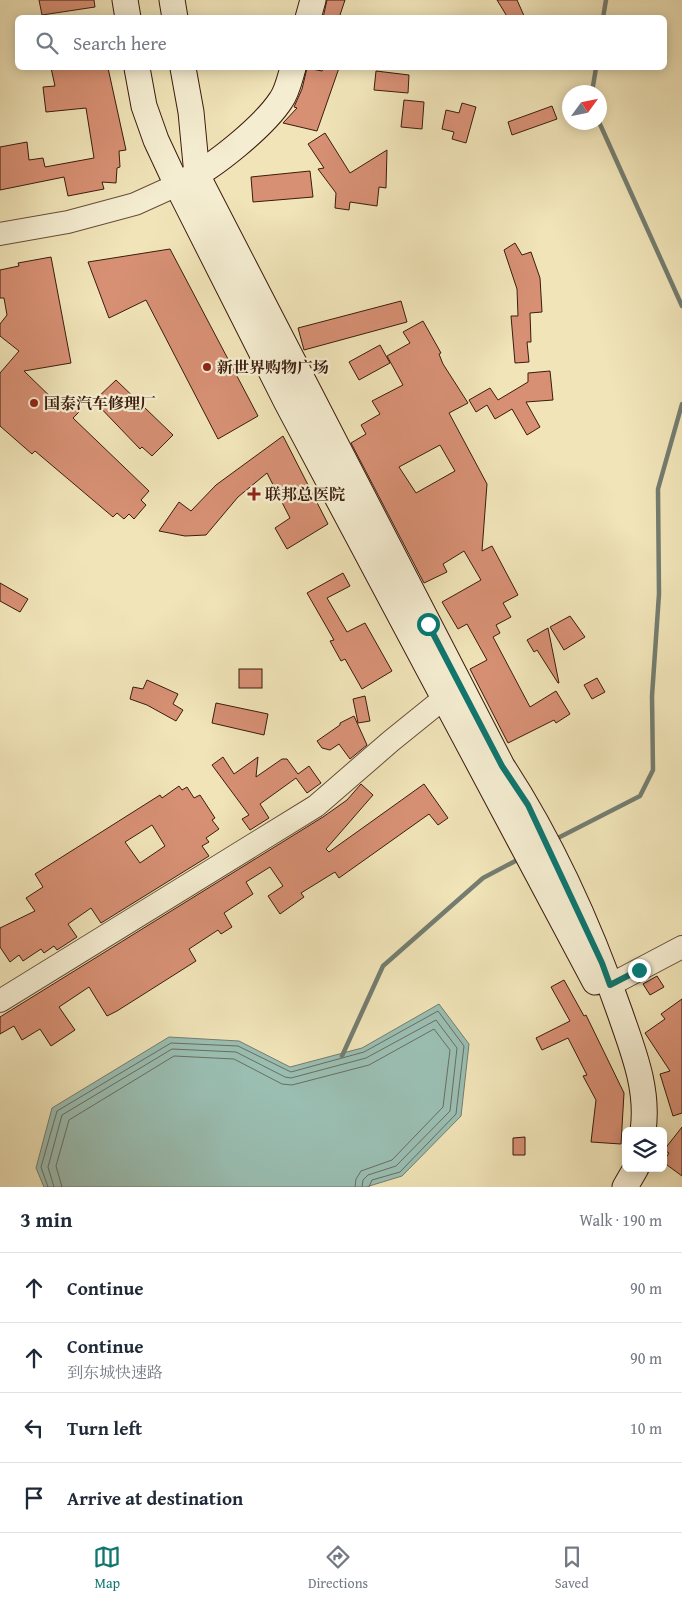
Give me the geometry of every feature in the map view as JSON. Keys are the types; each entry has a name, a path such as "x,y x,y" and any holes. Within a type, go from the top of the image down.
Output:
{"main road":[{"path":"125,0 128,15"},
{"path":"172,0 174,15"},
{"path":"309,15 313,0"},
{"path":"137,70 144,106 156,140 187,180 453,694 610,985 644,1092 644,1127"},
{"path":"184,70 191,112 187,180"},
{"path":"187,180 227,153 264,119 282,100 292,70"},
{"path":"546,866 577,951 629,1040"},
{"path":"625,1187 634,1172"}],"street":[{"path":"0,234 68,222 135,204 187,180"},
{"path":"0,1001 316,806 391,741 453,694"},
{"path":"610,985 682,946"}],"water":[{"path":"439,1004 469,1044 461,1116 402,1176 366,1187 44,1187 36,1168 52,1108 169,1037 239,1041 290,1067 362,1048"}],"building":[{"path":"39,0 94,0 95,7 42,15"},
{"path":"327,0 345,0 340,15 324,15"},
{"path":"497,0 517,0 524,15 506,15"},
{"path":"51,70 108,70 126,150 119,151 120,167 117,168 116,183 102,182 104,189 68,196 64,177 0,190 0,147 27,142 29,160 43,158 45,167 94,158 86,108 46,112 43,87 55,86"},
{"path":"307,70 338,70 317,131 283,123 297,108 294,107 302,89"},
{"path":"376,71 409,75 408,93 374,90"},
{"path":"404,100 424,102 422,129 401,127"},
{"path":"462,103 476,107 466,143 452,139 454,132 442,129 446,110 459,113"},
{"path":"552,106 557,119 512,135 508,122"},
{"path":"325,133 350,173 387,150 386,188 379,187 377,206 350,202 349,210 335,208 336,193 318,169 324,168 308,144"},
{"path":"310,171 313,197 253,202 251,177"},
{"path":"515,243 522,255 531,252 540,278 542,312 530,313 531,342 527,342 529,362 515,363 511,316 518,316 517,289 504,250"},
{"name":"新世界购物广场","path":"170,249 258,416 218,439 146,300 109,318 88,262"},
{"path":"51,257 71,363 24,371 62,408 69,400 80,411 73,418 149,491 141,500 146,505 134,519 129,514 124,519 117,513 113,517 35,451 32,454 0,426 0,373 19,351 0,336 0,324 7,315 4,298 0,298 0,270 19,266 18,263"},
{"path":"401,301 407,322 304,350 298,328"},
{"path":"423,321 441,353 439,354 443,364 468,403 449,413 487,484 482,551 492,546 518,595 503,603 511,617 496,625 500,633 493,637 530,707 556,691 570,714 556,723 554,720 508,743 470,669 487,660 467,624 458,629 442,602 481,580 464,551 443,564 447,572 424,583 351,443 366,434 361,425 380,414 372,401 403,385 387,356 410,343 403,332","holes":["440,445 455,471 416,493 399,467"]},
{"path":"380,345 390,363 359,380 349,362"},
{"path":"550,371 553,400 526,402 540,427 527,435 512,409 495,419 487,405 476,412 469,400 490,388 498,400 528,382 528,373"},
{"path":"116,380 173,435 152,456 142,447 140,449 94,401"},
{"path":"283,436 328,524 287,549 275,528 290,518 267,473 238,497 206,535 185,536 159,531 179,502 191,511 216,485"},
{"path":"343,573 350,586 327,598 347,632 365,623 392,671 362,689 345,659 341,661 330,641 334,640 307,593"},
{"path":"0,583 28,599 20,612 0,601"},
{"path":"570,616 585,637 564,650 550,627"},
{"path":"548,628 559,683 537,650 534,652 527,640"},
{"path":"239,669 262,669 262,688 239,688"},
{"path":"597,678 605,692 592,699 584,685"},
{"path":"147,680 178,694 173,704 183,710 176,721 147,705 130,699 133,687 143,689"},
{"path":"365,696 370,721 358,723 353,699"},
{"path":"216,703 268,714 264,735 212,723"},
{"path":"354,716 367,745 350,759 339,744 330,750 322,748 317,741 340,725 340,723"},
{"path":"223,757 234,774 258,757 256,777 282,759 287,759 298,774 309,766 321,783 307,793 296,778 260,804 269,818 250,830 242,819 249,815 212,765"},
{"path":"361,784 373,795 326,849 329,852 424,784 448,818 438,825 429,814 339,878 335,872 301,893 304,897 280,914 268,896 283,886 270,867 246,882 253,894 224,913 232,927 221,934 218,930 189,949 196,961 117,1011 107,1016 89,987 59,1007 75,1030 51,1046 40,1029 22,1040 14,1026 0,1034 0,1017 323,817 347,800"},
{"path":"179,786 182,790 187,787 194,798 200,795 215,818 212,820 219,829 206,838 209,842 202,846 209,856 101,923 91,908 68,924 77,937 57,950 54,946 44,953 41,949 23,961 19,955 10,962 0,947 0,928 35,911 26,898 43,887 35,874 160,795 162,798","holes":["152,825 165,846 140,863 125,842"]},
{"path":"657,976 664,987 650,995 643,984"},
{"path":"564,980 584,1016 586,1015 624,1093 621,1144 591,1142 596,1100 583,1076 587,1075 568,1038 542,1050 536,1038 570,1021 551,987"},
{"path":"682,999 682,1113 673,1116 660,1074 670,1071 645,1033 665,1019 661,1014"},
{"path":"682,1127 682,1176 667,1165 669,1153 667,1152 667,1146"},
{"path":"525,1137 525,1155 513,1155 513,1138"}],"waterway":[{"path":"604,15 606,0"},
{"path":"593,85 596,70"},
{"path":"603,130 682,306"},
{"path":"554,840 640,796 653,770 652,696 659,594 658,489 682,404"},
{"path":"342,1056 383,966 483,878 521,858"}],"place":[{"name":"新世界购物广场","path":"207,367"},
{"name":"国泰汽车修理厂","path":"34,403"},
{"name":"联邦总医院","path":"254,494"}],"route":[{"path":"428,624 502,766 528,805 556,860 610,985 639,970"}]}
